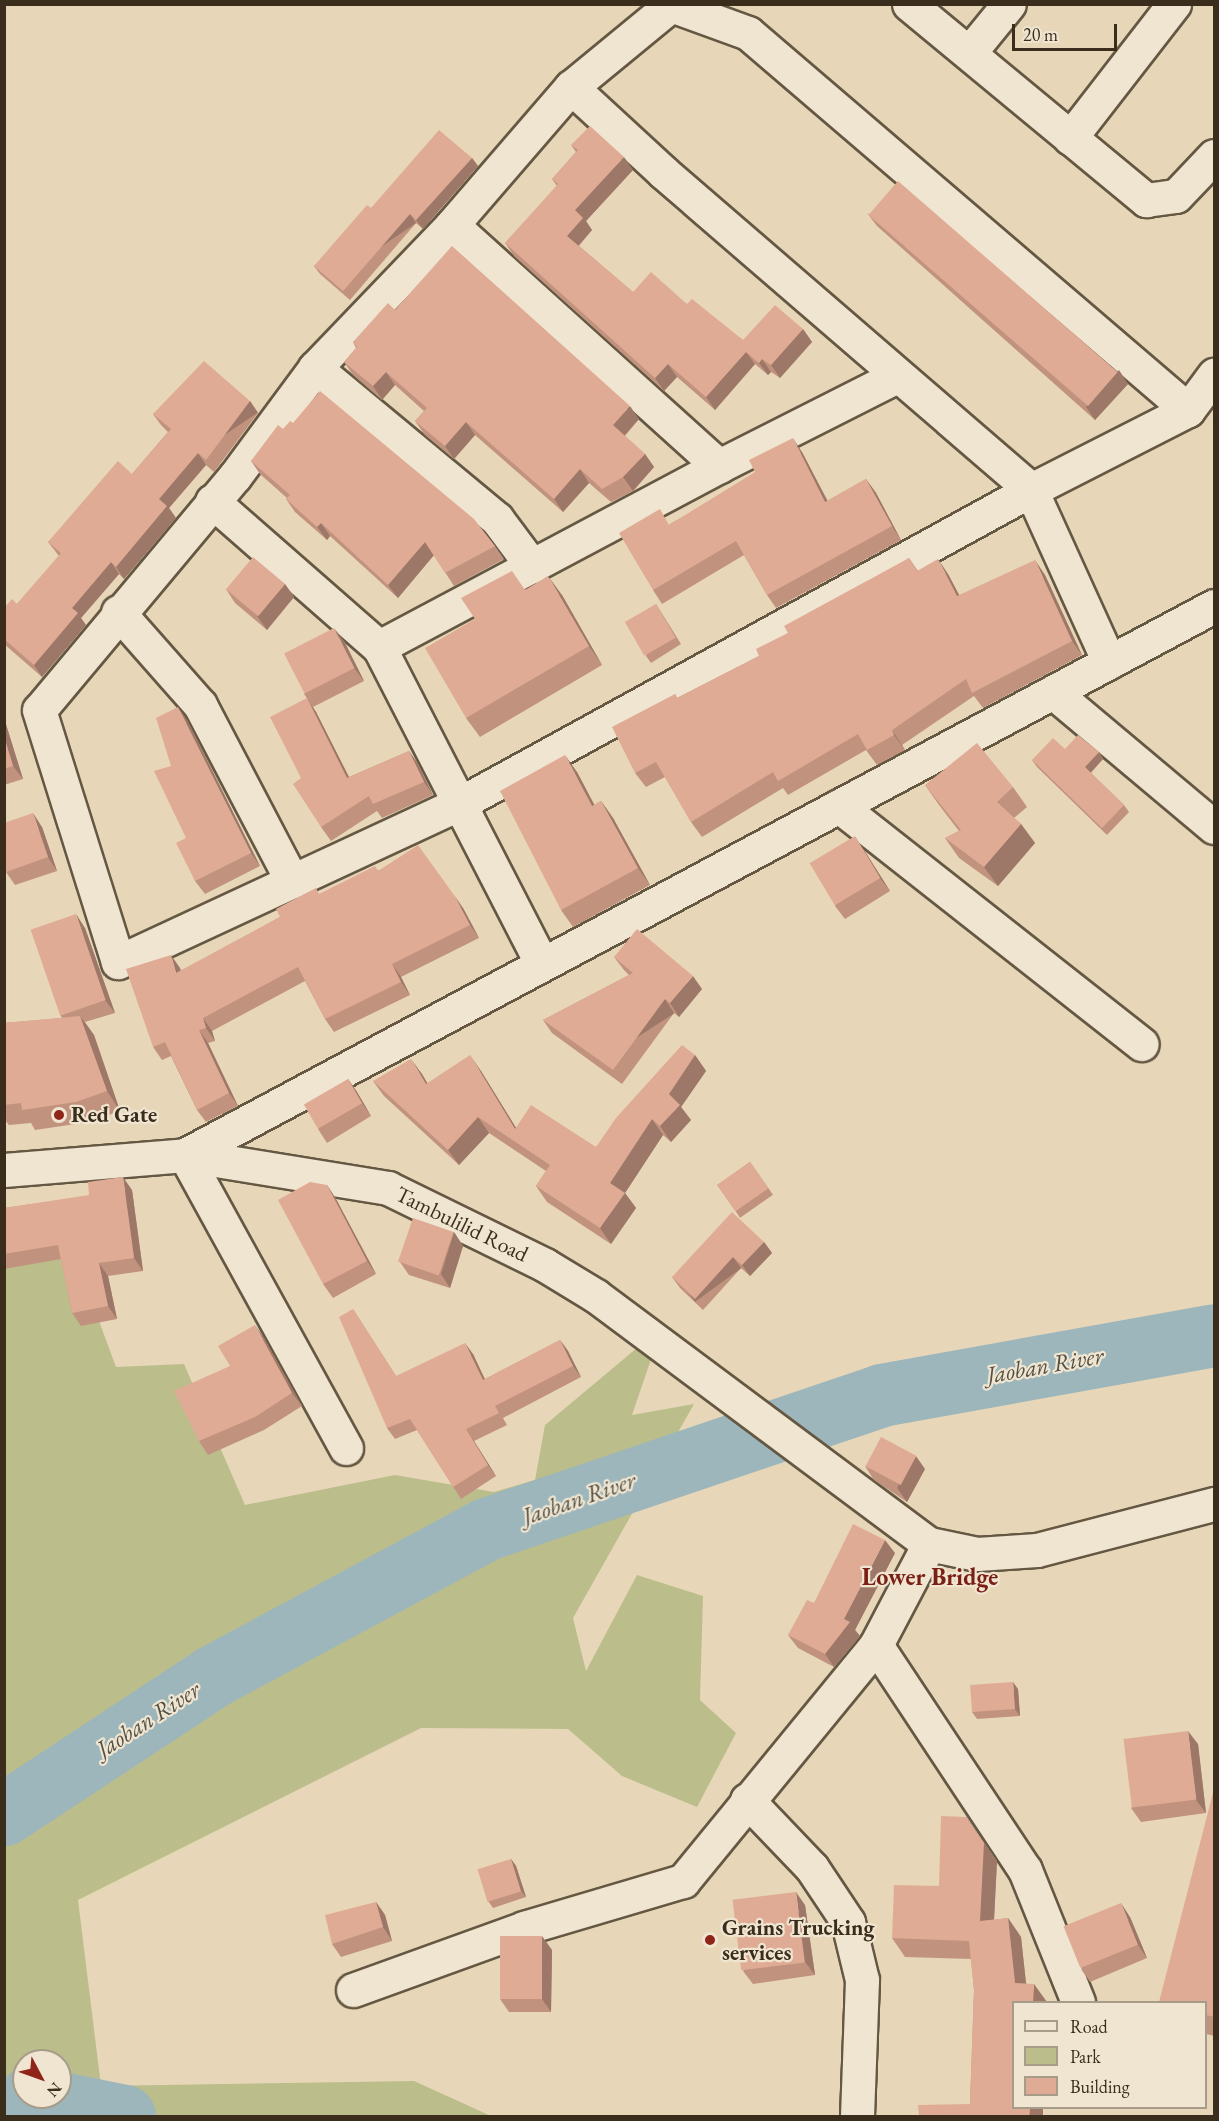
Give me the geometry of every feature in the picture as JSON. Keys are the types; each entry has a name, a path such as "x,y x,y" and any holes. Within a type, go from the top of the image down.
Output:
{"street":[{"path":"909,4 1146,200 1176,196 1215,156"},
{"path":"969,53 1009,4"},
{"path":"1070,138 1174,4"},
{"path":"1188,410 748,33 671,5 571,87 452,225 315,368 212,501 39,710 118,962 457,805 1031,490 1188,410 1215,375"},
{"path":"571,87 663,172 1031,490 1109,662"},
{"path":"452,225 719,466"},
{"path":"315,368 497,519 532,566"},
{"path":"379,647 719,466 897,376"},
{"path":"212,501 379,647 457,805 542,964"},
{"path":"346,1448 184,1155 1215,606"},
{"path":"118,612 200,705 292,881"},
{"path":"1053,692 1215,827"},
{"path":"839,806 1141,1044"},
{"name":"Tambulilid Road","path":"4,1170 184,1155 388,1188 545,1264 596,1296 930,1544"},
{"path":"352,1990 524,1928 683,1881 876,1645 930,1544 977,1554 1037,1550 1215,1504"},
{"path":"876,1645 1025,1870 1078,2001"},
{"path":"747,1800 812,1868 848,1922 862,1980 857,2116"}],"green space":[{"path":"75,1256 116,1367 184,1364 245,1505 395,1475 494,1492 535,1480 545,1425 662,1327 632,1415 694,1404 573,1618 586,1671 637,1575 703,1596 700,1700 736,1733 697,1807 622,1776 568,1729 421,1728 78,1900 101,2086 414,2081 491,2116 5,2116 5,1268"}],"building":[{"path":"590,126 624,157 575,210 583,218 567,236 633,292 651,272 687,304 692,299 743,340 775,305 803,329 771,365 762,359 759,363 746,352 706,397 668,364 655,378 505,243 558,184 552,179 578,150 571,145"},
{"path":"439,130 472,158 416,220 410,214 343,291 314,266 367,205 371,208"},
{"path":"898,181 1118,372 1088,406 868,215"},
{"path":"452,246 630,406 613,425 645,454 623,477 602,489 580,469 554,499 466,422 445,446 415,421 427,408 386,372 373,386 344,362 357,347 353,342 388,303 395,310"},
{"path":"204,361 250,401 206,460 198,453 159,499 167,506 116,567 111,562 72,608 78,613 34,665 4,639 4,608 12,599 17,604 61,553 48,542 118,461 132,474 171,429 153,414"},
{"path":"320,391 474,519 495,546 445,573 425,542 388,585 321,523 317,527 286,499 290,495 251,461 278,425 283,429 290,421 293,423"},
{"path":"793,438 825,502 866,479 892,526 767,595 736,541 653,590 619,533 660,509 669,525 755,472 749,460"},
{"path":"253,557 285,584 258,616 226,589"},
{"path":"909,558 917,571 938,559 957,596 1035,560 1072,641 972,693 966,679 892,730 894,735 867,750 858,734 778,781 773,772 691,822 656,762 635,773 612,727 675,694 677,698 759,656 756,649 788,633 784,626"},
{"path":"512,571 525,590 548,576 589,646 466,718 425,648 475,619 461,598"},
{"path":"656,604 676,638 644,656 625,622"},
{"path":"334,628 354,668 305,694 284,653"},
{"path":"307,698 347,778 409,751 424,782 373,804 369,796 321,827 293,784 301,778 270,717"},
{"path":"178,707 251,853 195,881 176,843 186,838 154,771 171,766 156,718"},
{"path":"1078,735 1099,752 1085,767 1124,805 1102,828 1032,760 1053,738 1065,749"},
{"path":"4,736 13,766 4,769"},
{"path":"977,743 1013,787 997,802 1021,824 984,867 945,838 961,830 925,785"},
{"path":"565,755 592,806 601,801 638,868 561,910 500,791"},
{"path":"33,813 48,857 6,872 4,868 4,823"},
{"path":"855,836 880,878 835,905 810,863"},
{"path":"418,845 454,895 470,925 392,964 401,982 325,1019 298,967 203,1018 206,1028 199,1030 229,1093 197,1110 165,1042 153,1047 126,969 171,955 176,973 280,917 276,909 316,888 319,894 375,866 378,871"},
{"path":"76,914 106,1000 60,1016 31,930"},
{"path":"637,929 693,976 670,1003 665,999 613,1070 543,1020 633,973 614,957"},
{"path":"80,1016 107,1091 76,1102 22,1110 21,1103 4,1105 4,1023"},
{"path":"682,1045 695,1055 669,1094 680,1105 660,1126 652,1119 610,1183 625,1193 600,1228 536,1186 550,1165 478,1117 448,1150 373,1081 411,1059 426,1084 470,1055 515,1129 531,1105 596,1147 616,1118"},
{"path":"348,1079 362,1103 318,1129 304,1104"},
{"path":"750,1162 768,1188 736,1211 717,1185"},
{"path":"123,1177 134,1258 99,1263 108,1306 72,1313 58,1245 4,1254 4,1208 89,1195 88,1182"},
{"path":"310,1182 327,1185 367,1261 323,1284 278,1200"},
{"path":"732,1212 764,1242 742,1265 733,1257 695,1299 672,1277"},
{"path":"413,1218 454,1232 439,1275 398,1261"},
{"path":"353,1309 396,1376 465,1343 483,1380 560,1340 573,1366 495,1406 499,1413 466,1429 488,1465 453,1487 410,1419 387,1428 339,1317"},
{"path":"255,1325 292,1393 255,1417 199,1441 174,1391 230,1366 218,1346"},
{"path":"881,1437 916,1456 901,1485 866,1466"},
{"path":"853,1524 885,1540 844,1619 850,1622 825,1654 788,1635 807,1600 814,1603"},
{"path":"1013,1682 1015,1709 972,1712 970,1685"},
{"path":"1188,1731 1196,1799 1132,1807 1123,1739"},
{"path":"1215,1785 1215,2017 1207,2015 1207,2001 1159,2001"},
{"path":"941,1816 966,1817 984,1843 980,1921 1008,1918 1015,1983 1034,1984 1033,2001 1012,2001 1012,2109 1030,2109 1029,2116 919,2116 918,2105 970,2104 974,1990 969,1941 892,1938 894,1885 939,1886"},
{"path":"511,1859 521,1892 487,1902 478,1869"},
{"path":"796,1892 805,1962 741,1970 732,1900"},
{"path":"376,1902 383,1927 332,1944 325,1915"},
{"path":"1121,1903 1138,1945 1080,1968 1064,1926"},
{"path":"500,1936 542,1936 542,1999 500,1999"}],"waterway":[{"name":"Jaoban River","path":"4,1814 215,1675 486,1529 881,1395 1214,1335"},
{"name":"Jaoban River","path":"72,2105 124,2116"}],"place":[{"name":"Red Gate","path":"59,1115"},
{"name":"Grains Trucking services","path":"710,1940"}],"district":[{"name":"Lower Bridge","path":"930,1577"}]}
